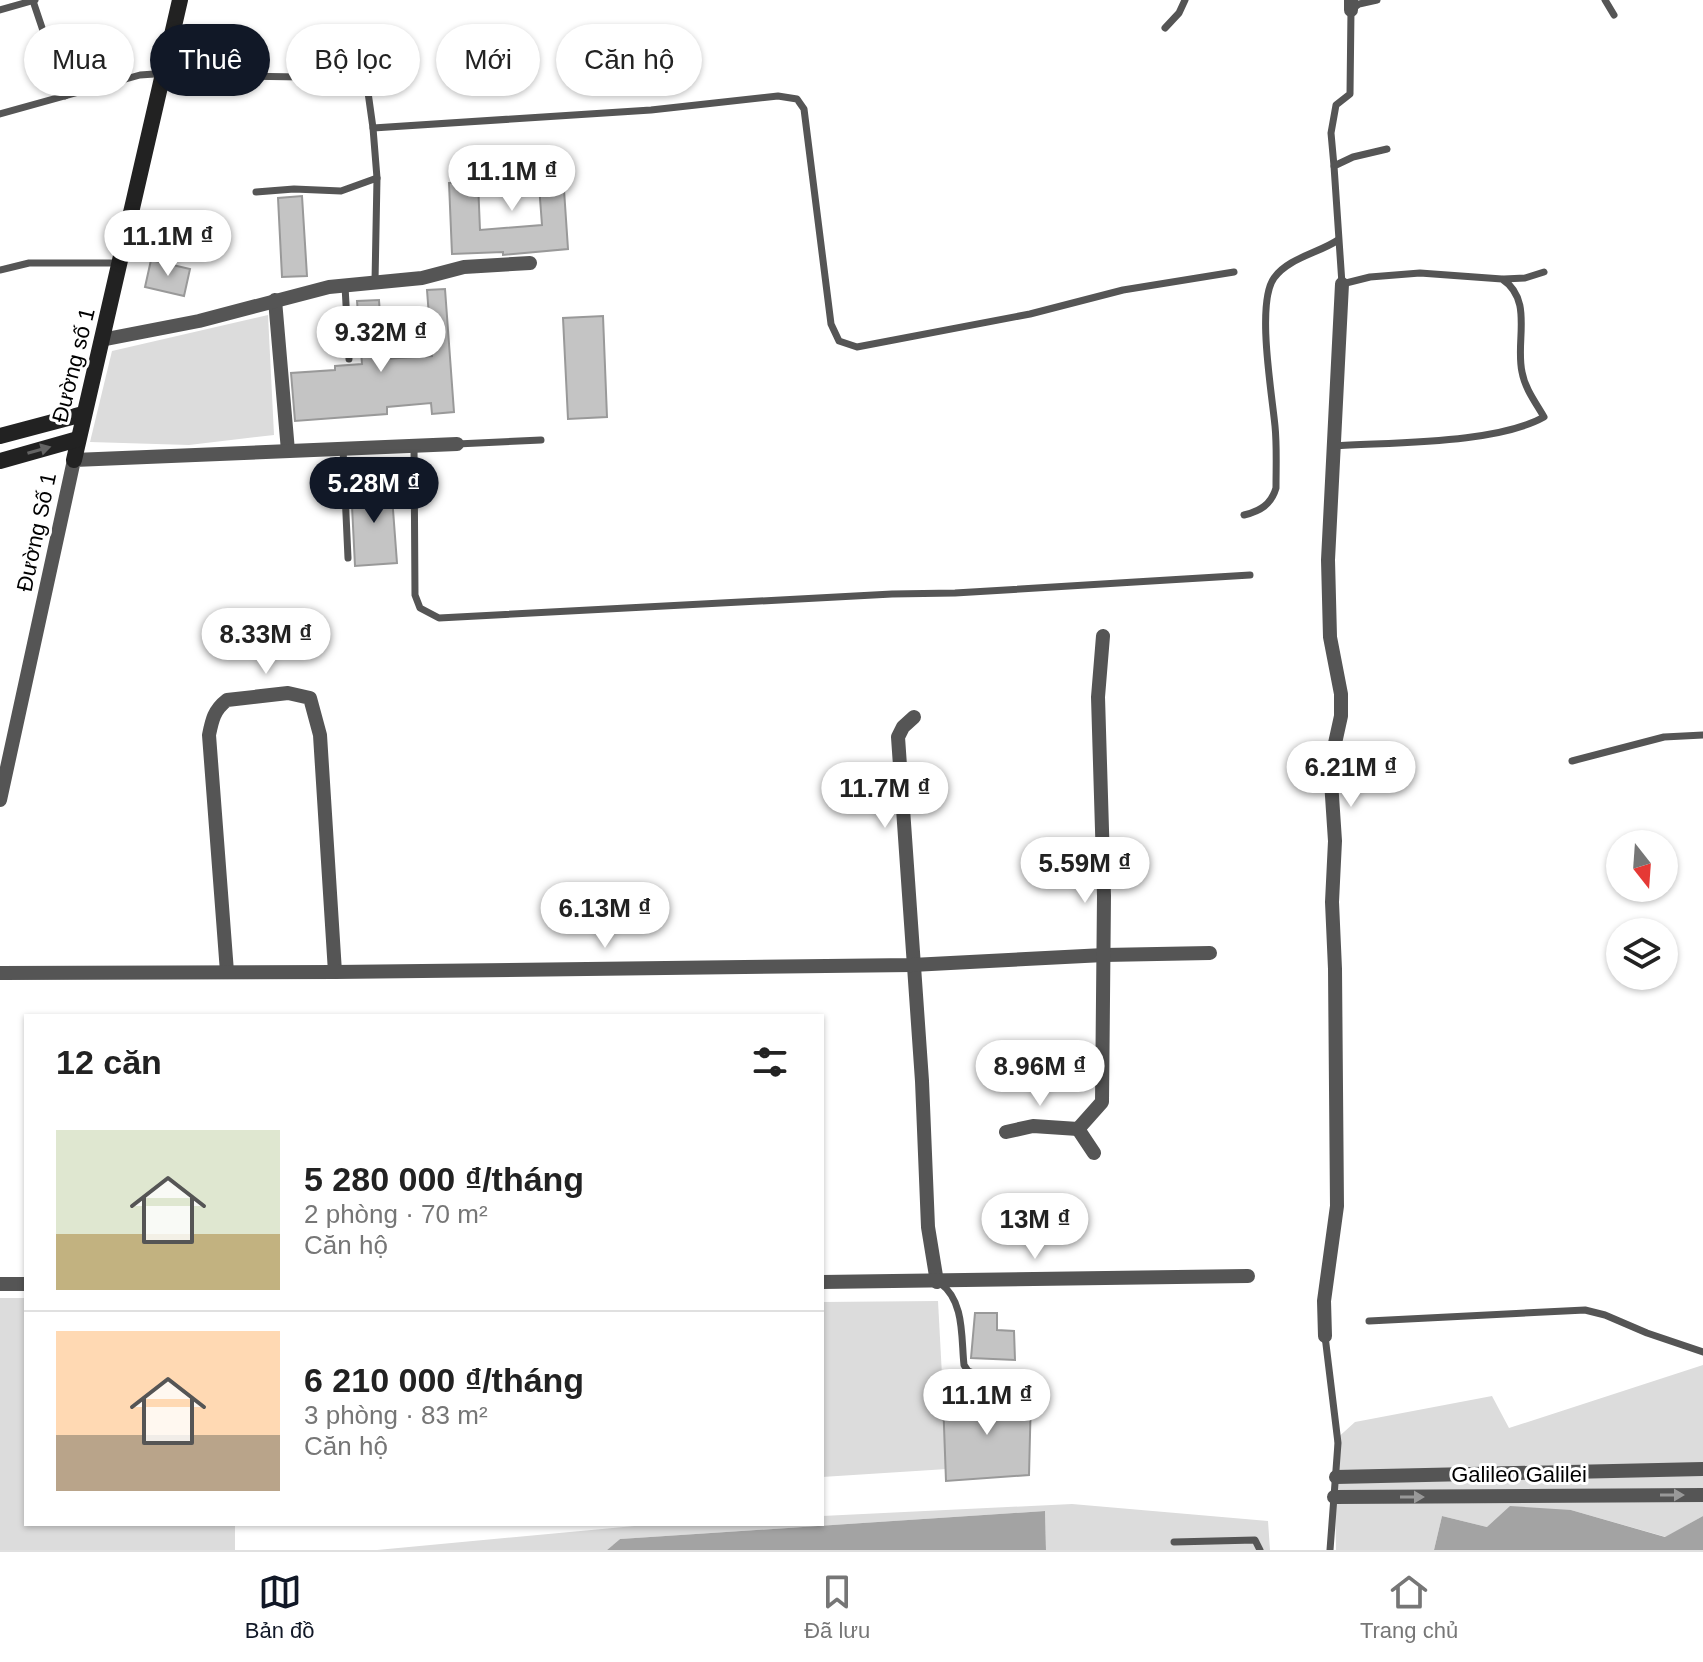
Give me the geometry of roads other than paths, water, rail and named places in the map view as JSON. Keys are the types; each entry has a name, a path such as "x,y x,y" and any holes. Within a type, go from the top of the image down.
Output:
{"street":[{"name":"Đường số 1","path":"175,24 180,0"},
{"name":"Đường số 1","path":"74,460 159,96"},
{"path":"101,340 199,321 345,284 422,278 464,267 530,263"},
{"path":"1325,1336 1324,1301 1337,1206 1332,902 1335,841 1330,766 1341,716 1341,694 1330,637 1328,560 1342,284"},
{"path":"275,300 288,451"},
{"path":"0,436 83,414"},
{"path":"0,461 78,439"},
{"path":"74,460 457,444"},
{"name":"Đường Số 1","path":"0,800 74,460"},
{"path":"1078,1129 1102,1102 1104,955 1098,697 1103,636"},
{"path":"227,972 209,735 213,717 227,700 288,693 310,698 320,735 335,972"},
{"path":"914,717 898,737 922,1081 928,1227 937,1282"},
{"path":"0,973 912,965 1210,953"},
{"path":"1006,1132 1033,1126 1078,1129"},
{"path":"1078,1129 1094,1153"},
{"path":"824,1282 1248,1276"},
{"path":"0,1284 24,1284"},
{"name":"Galileo Galilei","path":"1336,1477 1703,1469"},
{"name":"Galileo Galilei","path":"1334,1497 1703,1495"}],"lane":[{"path":"0,10 34,0 42,24"},
{"path":"1165,28 1179,13 1185,0"},
{"path":"1377,0 1351,5 1350,94 1336,105 1331,133 1342,284 1380,276 1420,273 1502,279 1525,278 1544,272"},
{"path":"1605,0 1614,15"},
{"path":"270,75 366,78 377,178 375,282"},
{"path":"0,114 65,96"},
{"path":"373,128 651,110 778,96 797,99 804,109 831,324 839,341 857,347 1030,314 1123,290 1234,272"},
{"path":"1334,166 1353,157 1387,149"},
{"path":"256,192 294,189 341,191 377,178"},
{"path":"1244,515 1266,506 1276,488 1275,426 1266,344 1269,291 1274,277 1291,263 1338,240"},
{"path":"0,270 29,263 121,263"},
{"path":"1334,446 1479,435 1525,428 1544,417 1528,390 1521,370 1522,327 1518,295 1502,279"},
{"path":"345,284 349,359"},
{"path":"457,444 541,440"},
{"path":"414,446 415,595 420,608 439,618 1250,575"},
{"path":"343,449 348,558"},
{"path":"1572,761 1664,737 1703,735"},
{"path":"937,1282 948,1290 957,1308 964,1365 968,1371 982,1376 995,1390"},
{"path":"1369,1321 1585,1310 1703,1352"},
{"path":"1325,1336 1338,1443 1330,1550"},
{"path":"1174,1542 1255,1540 1260,1550"}]}
